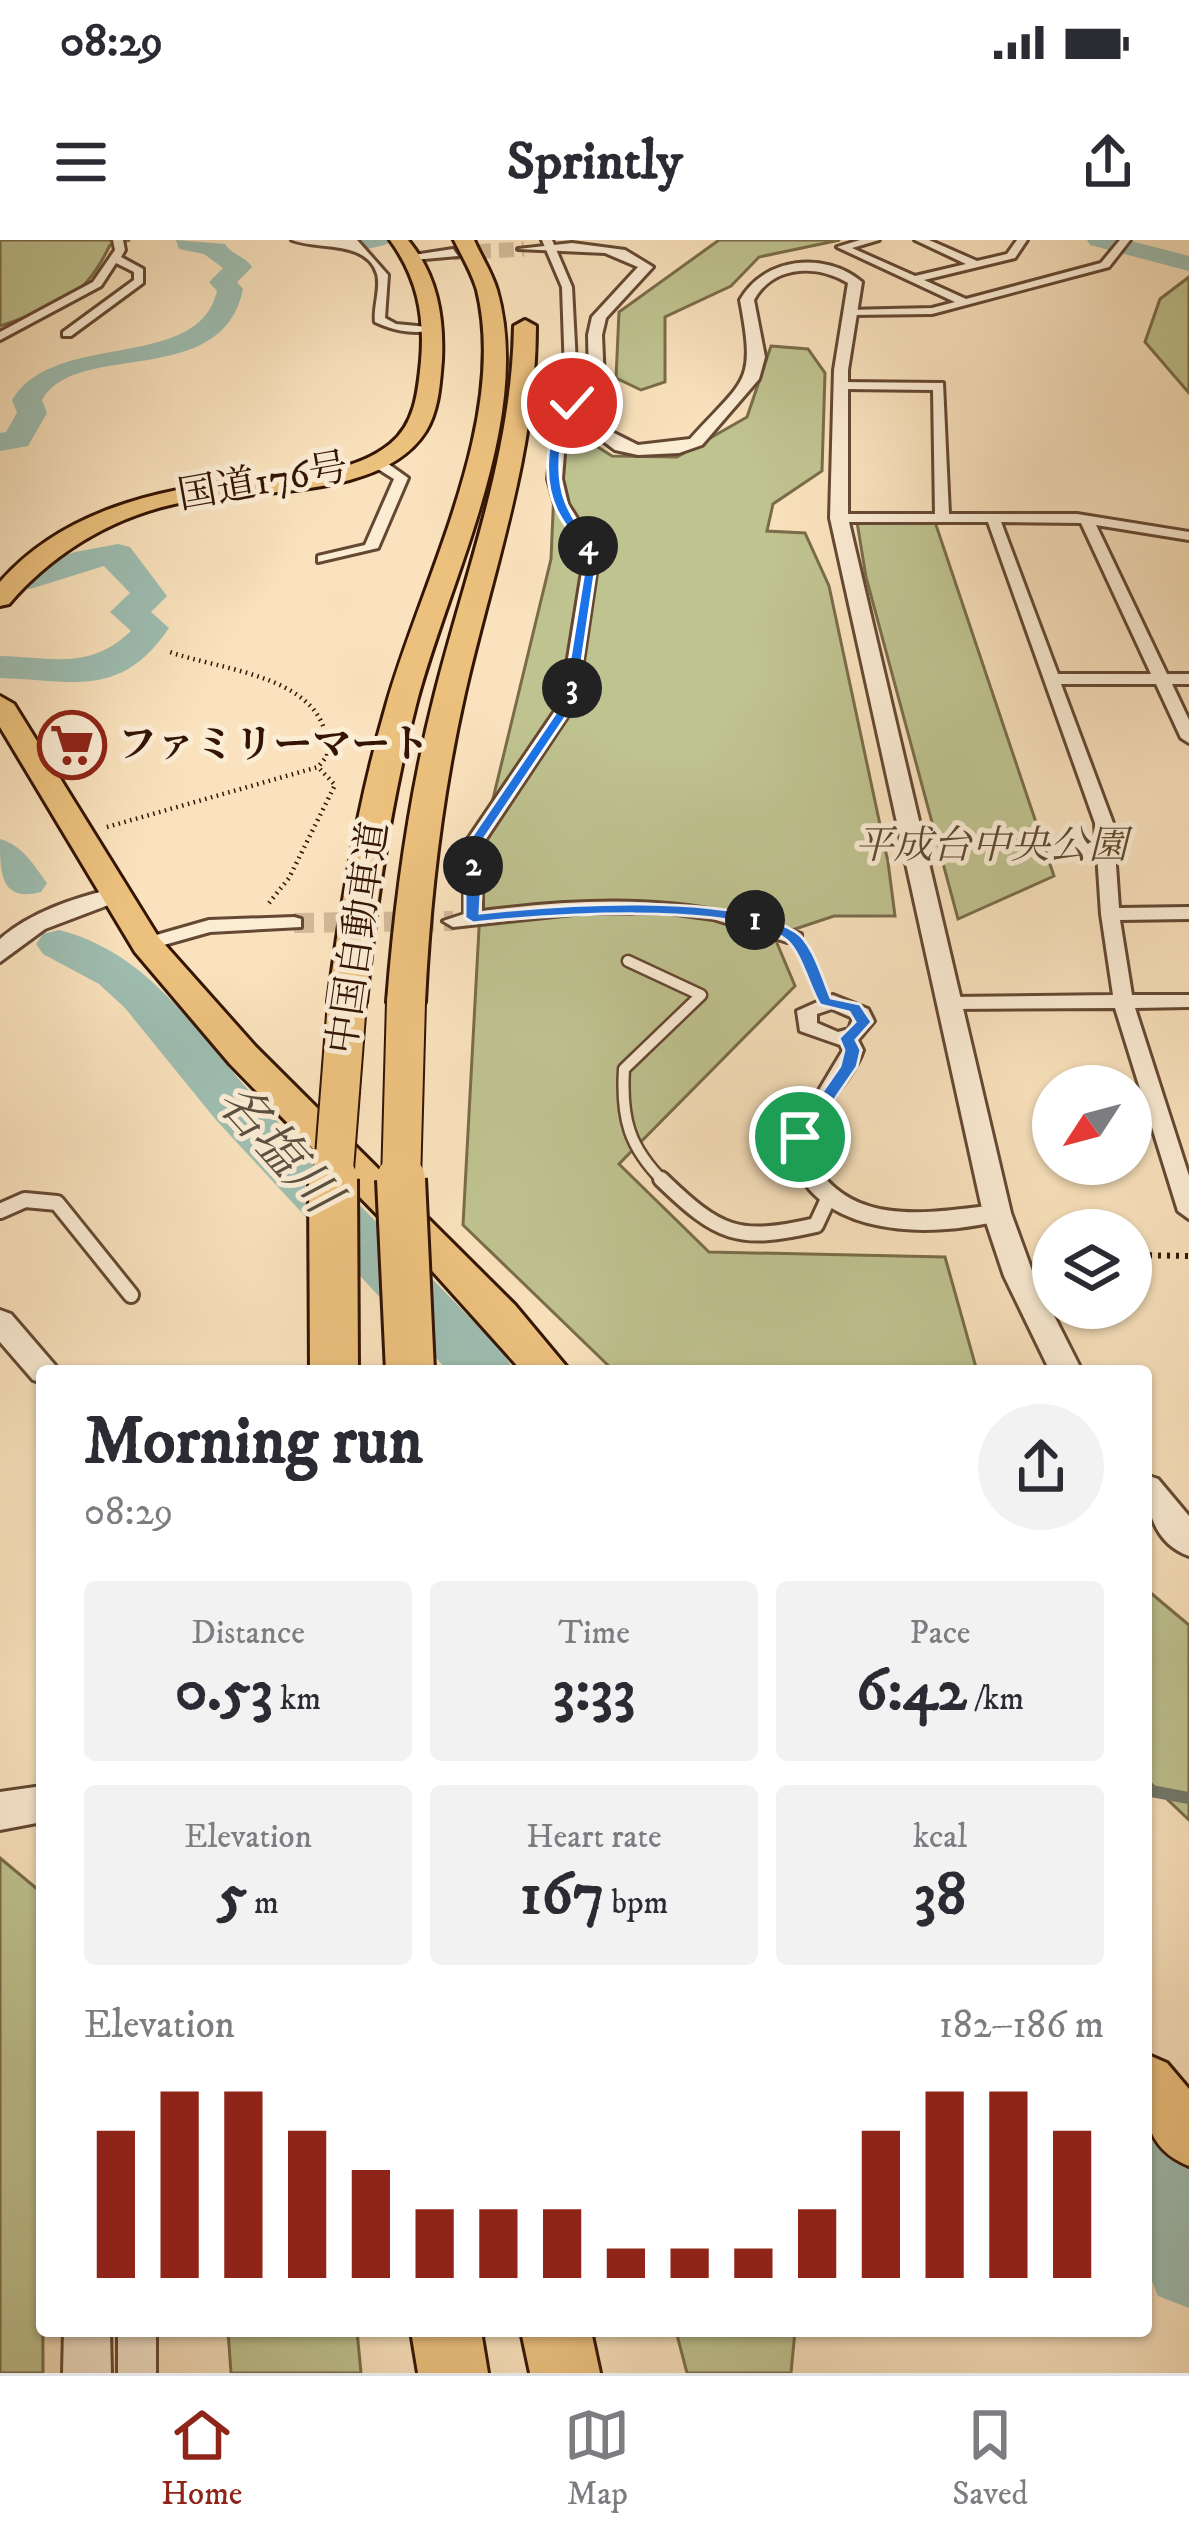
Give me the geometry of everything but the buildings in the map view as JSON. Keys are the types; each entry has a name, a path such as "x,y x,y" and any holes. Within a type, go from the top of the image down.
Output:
{"highway":[{"name":"中国自動車道","path":"410,1365 400,1152 413,884 431,781 522,414 527,365 517,289 493,240"},
{"name":"中国自動車道","path":"334,1365 333,1159 359,892 379,793 479,447 496,366 495,318 487,281 459,247"},
{"name":"国道176号","path":"0,598 37,560 133,508 208,490 329,476 375,460 408,440 424,409 431,328 424,276 406,248"},
{"path":"0,704 80,835 111,896 146,944 260,1072 491,1304 543,1365"},
{"path":"1152,2091 1189,2136"},
{"path":"447,2337 453,2373"},
{"path":"557,2337 565,2373"}],"street":[{"path":"0,337 97,284 115,258 118,240"},
{"path":"297,240 353,243 373,255 386,281 379,320 394,327 431,328"},
{"path":"874,240 842,247 965,302"},
{"path":"920,240 976,264"},
{"path":"914,279 1011,256 1022,240"},
{"path":"851,312 920,314 1105,265 1124,240"},
{"path":"524,249 549,244 604,248 633,256 646,267 611,299 595,335 598,431 621,447 659,451 696,442 743,393 758,357 747,300 751,288 772,272 812,268 847,275 855,282 841,370 839,518 997,1213 1019,1276 1063,1365"},
{"path":"549,244 567,287 572,403 560,416 552,477 562,512 592,553 569,702 477,839 463,920 599,906 757,920 794,938"},
{"path":"406,248 459,247"},
{"path":"67,334 139,281 139,272 115,258"},
{"path":"844,385 939,386 942,518"},
{"path":"322,559 371,548 400,478 375,460"},
{"path":"839,518 1087,520 1189,536"},
{"path":"993,518 1104,823 1110,914 1124,1005 1189,1210"},
{"path":"1087,520 1189,738"},
{"path":"1052,679 1189,679"},
{"path":"0,954 40,921 111,896"},
{"path":"1110,914 1189,913"},
{"path":"146,944 209,926 294,923"},
{"path":"951,1003 1124,1005 1189,1000"},
{"path":"825,1002 844,1003 861,1014 862,1028 847,1038 824,1037 805,1022 807,1011 825,1002"},
{"path":"847,1038 853,1050 848,1067 800,1137 798,1155 814,1184 885,1222 997,1213"},
{"path":"0,1322 39,1365"},
{"path":"1152,1496 1189,1541"},
{"path":"0,1811 36,1805"},
{"path":"87,2373 88,2337"},
{"path":"136,2373 137,2337"}],"lane":[{"path":"628,962 701,994 624,1069 622,1112 627,1136 642,1156 699,1214 723,1230 744,1236 816,1226 829,1196"},
{"path":"0,1211 25,1200 56,1203 131,1294"}],"path":[{"path":"80,835 318,767 330,752 317,709 308,699 244,673 167,651"},
{"path":"251,925 289,878 335,784 318,767"},
{"path":"794,938 825,1002"},
{"path":"1152,1255 1189,1256"}],"green space":[{"path":"0,240 130,240 110,245 89,279 66,299 0,326"},
{"path":"719,240 840,240 759,257 731,286 665,317 665,382 641,390 616,378 619,312"},
{"path":"1189,277 1189,393 1145,342 1160,299"},
{"path":"771,346 808,349 825,373 822,471 773,504 767,531 805,533 829,586 888,862 895,916 834,916 774,936 795,986 619,1164 709,1252 945,1257 975,1365 608,1365 463,1225 484,836 551,559 557,421 612,456 677,457 747,417"},
{"name":"平成台中央公園","path":"857,522 935,522 1054,876 958,919 866,577"},
{"path":"1152,1594 1189,1625 1189,1820 1152,1785"},
{"path":"0,1858 36,1888 36,2337 43,2337 43,2373 0,2373"},
{"path":"228,2337 358,2337 361,2373 231,2373"},
{"path":"678,2337 794,2337 791,2373 687,2373"}],"waterway":[{"name":"名塩川","path":"0,442 17,440 32,413 27,400 37,384 56,373 181,342 208,330 225,313 230,289 222,282 240,267 216,255 216,249 188,244 188,240"},
{"path":"313,240 382,240"},
{"path":"1099,240 1189,264"},
{"name":"名塩川","path":"0,667 59,674 85,671 124,655 151,628 128,612 149,596 136,574 119,563 118,554 87,559 30,579"},
{"name":"名塩川","path":"0,852 25,883"},
{"name":"名塩川","path":"59,944 88,955 141,997 234,1108 478,1365"},
{"path":"1152,1791 1189,1798"},
{"name":"名塩川","path":"1152,2188 1177,2218 1189,2265"}],"tunnel":[{"path":"453,253 524,249"},
{"path":"294,923 453,921"}],"place":[{"name":"ファミリーマート","path":"72,745"}],"route":[{"path":"572,403 560,416 552,477 562,512 592,553 577,669 569,702 477,839 473,918 599,906 757,920 794,938 825,1002 854,1007 864,1022 847,1038 853,1050 848,1067 800,1137"}]}
